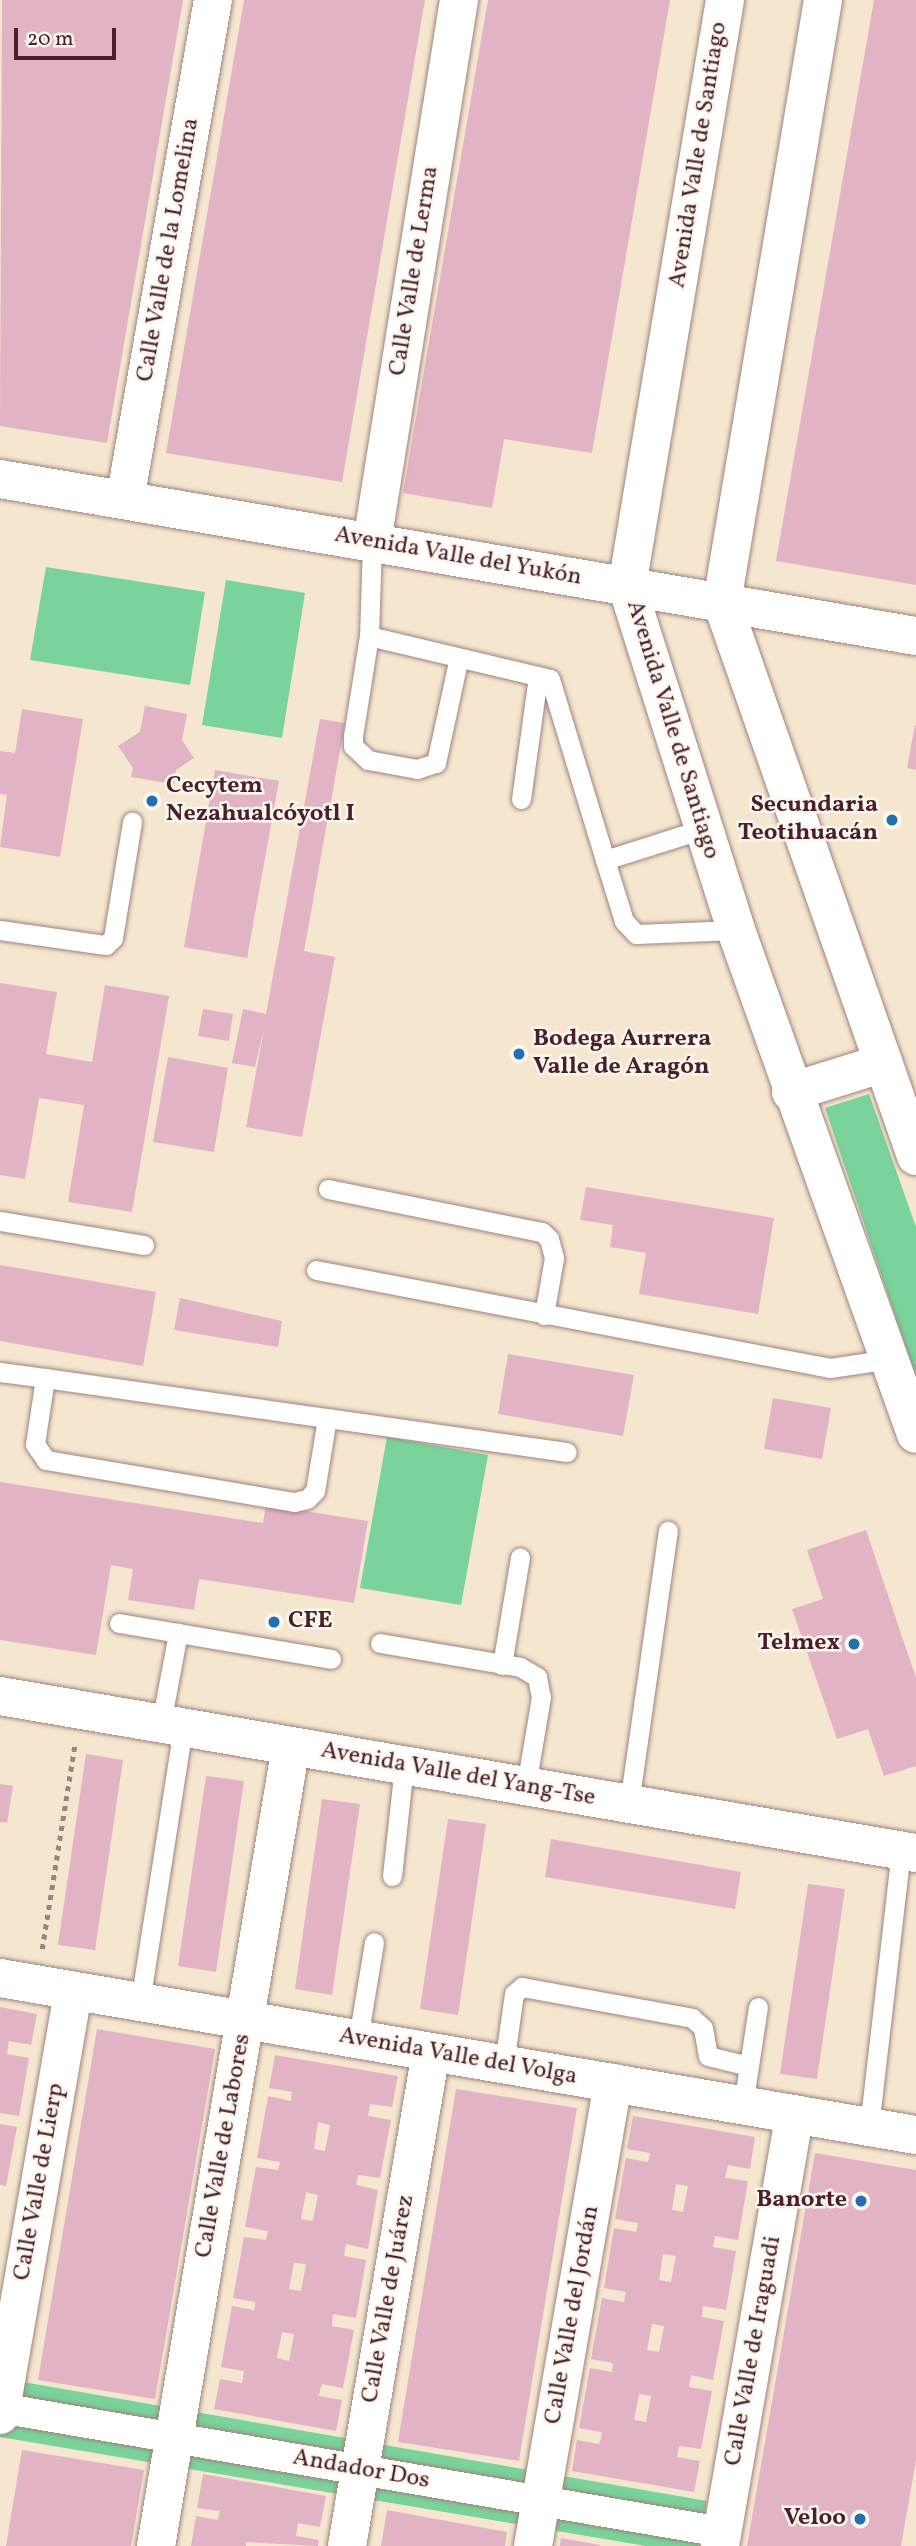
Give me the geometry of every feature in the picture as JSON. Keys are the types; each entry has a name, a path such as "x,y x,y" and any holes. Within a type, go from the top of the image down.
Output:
{"street":[{"name":"Calle Valle de la Lomelina","path":"125,500 213,0"},
{"name":"Calle Valle de Lerma","path":"372,542 459,0"},
{"name":"Avenida Valle de Santiago","path":"725,0 627,586 736,930 916,1434"},
{"path":"823,0 722,602 916,1156"},
{"name":"Avenida Valle del Yukón","path":"0,478 916,636"},
{"path":"792,1092 884,1063"},
{"name":"Avenida Valle del Yang-Tse","path":"0,1696 909,1852"},
{"name":"Calle Valle de Labores","path":"156,2546 291,1746"},
{"name":"Avenida Valle del Volga","path":"18,1981 916,2135"},
{"name":"Calle Valle de Lierp","path":"0,2411 73,1991"},
{"name":"Calle Valle de Juárez","path":"347,2546 431,2052"},
{"name":"Calle Valle del Jordán","path":"533,2546 613,2083"},
{"name":"Calle Valle de Iraguadi","path":"721,2539 794,2114"},
{"name":"Andador Dos","path":"0,2411 541,2501 721,2539"}],"lane":[{"path":"372,542 369,636 353,747 368,760 417,769 436,763 459,657"},
{"path":"369,636 550,679 556,688 624,921 636,934 736,930"},
{"path":"520,799 538,676"},
{"path":"0,930 106,944 113,938 132,822"},
{"path":"605,860 703,829"},
{"path":"328,1189 542,1232 549,1239 554,1258 544,1315"},
{"path":"0,1221 144,1245"},
{"path":"316,1270 830,1368 890,1359"},
{"path":"0,1372 567,1452"},
{"path":"45,1378 35,1444 46,1460 294,1503 307,1499 315,1491 327,1418"},
{"path":"629,1804 668,1531"},
{"path":"502,1665 520,1557"},
{"path":"119,1623 331,1659"},
{"path":"140,2002 172,1725 178,1633"},
{"path":"380,1643 530,1671 541,1687 527,1786"},
{"path":"392,1876 404,1765"},
{"path":"869,2127 909,1852"},
{"path":"358,2039 373,1942"},
{"path":"504,2064 518,1988 692,2018 703,2028 708,2056 749,2066"},
{"path":"743,2105 758,2007"}],"path":[{"path":"18,1981 80,1709"}],"green space":[{"path":"46,567 205,592 190,685 30,660"},
{"path":"226,580 305,593 282,738 202,725"},
{"path":"869,1094 916,1227 916,1377 825,1108"},
{"path":"387,1437 488,1455 461,1605 360,1588"},
{"path":"0,2378 707,2501 698,2546 646,2546 0,2437"}],"building":[{"path":"2,0 183,0 107,443 0,426"},
{"path":"244,0 425,0 342,482 166,453"},
{"path":"488,0 670,0 592,453 504,439 492,508 403,493"},
{"path":"874,0 916,0 916,585 776,561"},
{"path":"145,706 187,714 182,740 194,758 176,770 174,784 131,777 133,768 118,746 140,732"},
{"path":"22,709 83,719 60,857 0,847 7,795 0,794 0,751 15,753"},
{"path":"320,719 345,723 304,951 335,957 302,1137 246,1127 264,1029 255,1067 232,1063 243,1009 266,1014"},
{"path":"916,725 916,770 907,768"},
{"path":"215,770 279,781 247,958 184,947"},
{"path":"0,983 57,992 46,1054 92,1062 105,985 169,996 132,1212 68,1202 84,1105 39,1098 25,1179 0,1175"},
{"path":"203,1009 233,1014 229,1041 198,1036"},
{"path":"168,1057 228,1068 214,1152 153,1142"},
{"path":"586,1187 774,1218 758,1314 639,1294 646,1253 610,1247 613,1225 580,1220"},
{"path":"0,1265 156,1292 143,1366 0,1341"},
{"path":"180,1298 282,1321 278,1347 174,1330"},
{"path":"508,1354 634,1375 623,1436 498,1414"},
{"path":"773,1398 831,1408 822,1459 764,1449"},
{"path":"0,1482 263,1523 266,1505 368,1521 354,1603 199,1579 194,1610 128,1600 133,1569 111,1565 96,1655 0,1640"},
{"name":"Telmex","path":"866,1530 916,1678 916,1766 884,1776 868,1729 837,1739 792,1609 823,1599 807,1550"},
{"path":"86,1754 123,1760 95,1950 58,1945"},
{"path":"206,1776 244,1781 216,1972 178,1966"},
{"path":"0,1784 13,1786 7,1823 0,1822"},
{"path":"322,1799 360,1804 332,1995 295,1989"},
{"path":"448,1819 486,1824 458,2015 420,2009"},
{"path":"551,1839 741,1872 735,1909 545,1877"},
{"path":"808,1884 845,1889 817,2079 780,2074"},
{"path":"0,2007 37,2014 31,2045 9,2041 7,2054 29,2058 19,2116 0,2113"},
{"path":"97,2029 215,2049 155,2399 38,2380"},
{"path":"275,2055 398,2076 392,2107 370,2104 368,2116 391,2120 380,2178 358,2175 356,2185 378,2190 368,2249 346,2244 344,2256 366,2260 356,2318 333,2314 332,2326 354,2330 343,2388 322,2384 320,2390 319,2396 342,2400 336,2431 214,2409 220,2379 242,2383 244,2371 221,2367 232,2306 254,2310 255,2306 255,2302 233,2298 244,2237 266,2240 268,2231 245,2227 256,2167 278,2170 280,2162 257,2158 268,2096 291,2101 292,2092 269,2088","holes":["318,2122 330,2125 325,2151 314,2149","306,2192 318,2195 313,2221 301,2219","294,2263 306,2264 301,2291 289,2289","282,2332 294,2334 289,2361 277,2358"]},
{"path":"456,2089 577,2108 519,2461 398,2442"},
{"path":"633,2116 755,2137 750,2169 728,2165 725,2178 748,2181 738,2240 715,2236 713,2247 736,2251 726,2310 703,2306 702,2317 724,2321 713,2380 691,2375 689,2387 712,2391 701,2449 679,2446 677,2457 700,2461 694,2492 572,2471 577,2440 599,2444 601,2438 602,2432 579,2428 590,2368 612,2372 613,2363 591,2359 602,2298 624,2302 626,2292 604,2288 614,2228 636,2232 638,2223 615,2219 626,2158 648,2162 650,2153 627,2149","holes":["676,2184 688,2186 683,2212 672,2210","663,2254 676,2256 671,2282 659,2280","652,2324 664,2326 659,2352 647,2350","639,2394 651,2396 646,2422 634,2420"]},
{"path":"0,2124 17,2127 6,2186 0,2185"},
{"path":"815,2153 916,2170 916,2460 901,2546 747,2546"},
{"path":"22,2450 144,2470 131,2546 6,2546"},
{"path":"203,2474 326,2496 320,2527 298,2523 296,2536 319,2540 318,2546 246,2542 246,2546 191,2546 196,2516 218,2520 220,2511 197,2508"},
{"path":"387,2510 507,2532 505,2546 381,2546"},
{"path":"561,2538 600,2545 600,2546 560,2546"}],"place":[{"name":"Cecytem Nezahualcóyotl I","path":"152,801"},
{"name":"Secundaria Teotihuacán","path":"892,820"},
{"name":"Bodega Aurrera Valle de Aragón","path":"519,1054"},
{"name":"CFE","path":"274,1622"},
{"name":"Telmex","path":"854,1644"},
{"name":"Banorte","path":"861,2201"},
{"name":"Veloo","path":"860,2519"}]}
